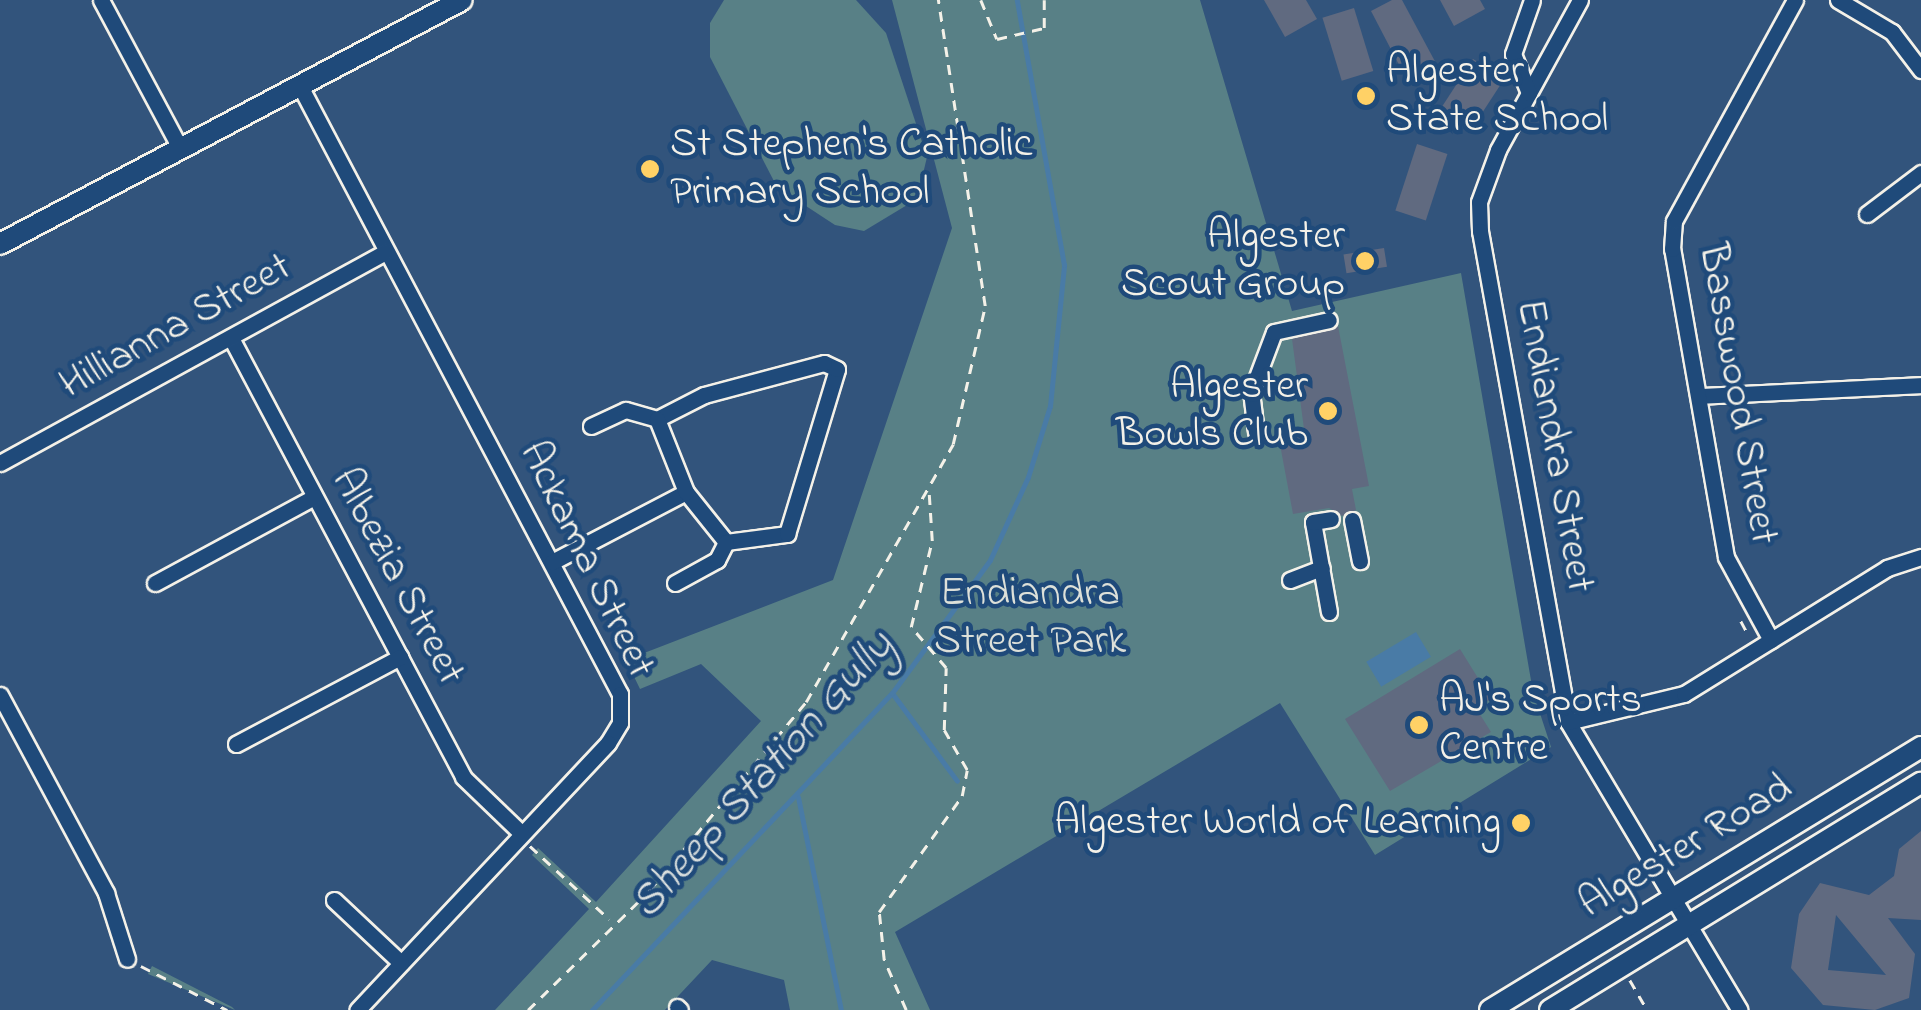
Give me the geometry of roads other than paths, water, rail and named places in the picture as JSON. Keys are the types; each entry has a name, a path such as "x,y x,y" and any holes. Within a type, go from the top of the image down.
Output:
{"main road":[{"path":"0,244 462,0"},
{"name":"Algester Road","path":"1490,1010 1509,1002 1921,747"},
{"name":"Algester Road","path":"1550,1010 1921,783"}],"street":[{"path":"101,0 180,148"},
{"path":"1529,94 1514,54 1532,0"},
{"name":"Endiandra Street","path":"1580,0 1486,178 1480,231 1568,722 1740,1010"},
{"name":"Basswood Street","path":"1764,644 1726,557 1674,221 1795,0"},
{"path":"1838,0 1892,32 1921,70"},
{"name":"Ackama Street","path":"300,86 620,694 620,723 357,1010"},
{"path":"1867,214 1921,173"},
{"name":"Hillianna Street","path":"0,462 386,252"},
{"path":"1256,432 1251,393 1266,344 1284,327 1329,320"},
{"name":"Albezia Street","path":"231,338 463,776 521,833"},
{"path":"591,426 626,410 657,418 721,391 824,363 837,369 793,525 777,537 726,542"},
{"path":"1699,396 1921,385"},
{"path":"657,418 686,492 726,542"},
{"path":"552,562 686,492"},
{"path":"155,583 314,497"},
{"path":"1329,612 1313,522 1331,519"},
{"path":"1352,520 1360,561"},
{"path":"675,583 716,560 726,542"},
{"path":"1568,722 1662,704 1887,568 1921,558"},
{"path":"1290,580 1322,568"},
{"path":"236,744 400,657"},
{"path":"0,696 106,893 127,959"},
{"path":"334,900 400,963"}],"water":[{"path":"1416,632 1431,657 1381,687 1366,662"}],"waterway":[{"name":"Sheep Station Gully","path":"592,1010 892,693 990,560 1028,477 1050,406 1064,265 1017,0"},
{"path":"892,693 957,781"},
{"path":"798,797 841,1010"}],"place":[{"name":"Algester State School","path":"1366,96"},
{"name":"St Stephen's Catholic Primary School","path":"650,169"},
{"name":"Algester Scout Group","path":"1365,261"},
{"name":"Algester Bowls Club","path":"1328,411"},
{"name":"AJ's Sports Centre","path":"1419,725"},
{"name":"Algester World of Learning","path":"1521,823"}],"park label":[{"name":"Endiandra Street Park","path":"1030,618"}]}
